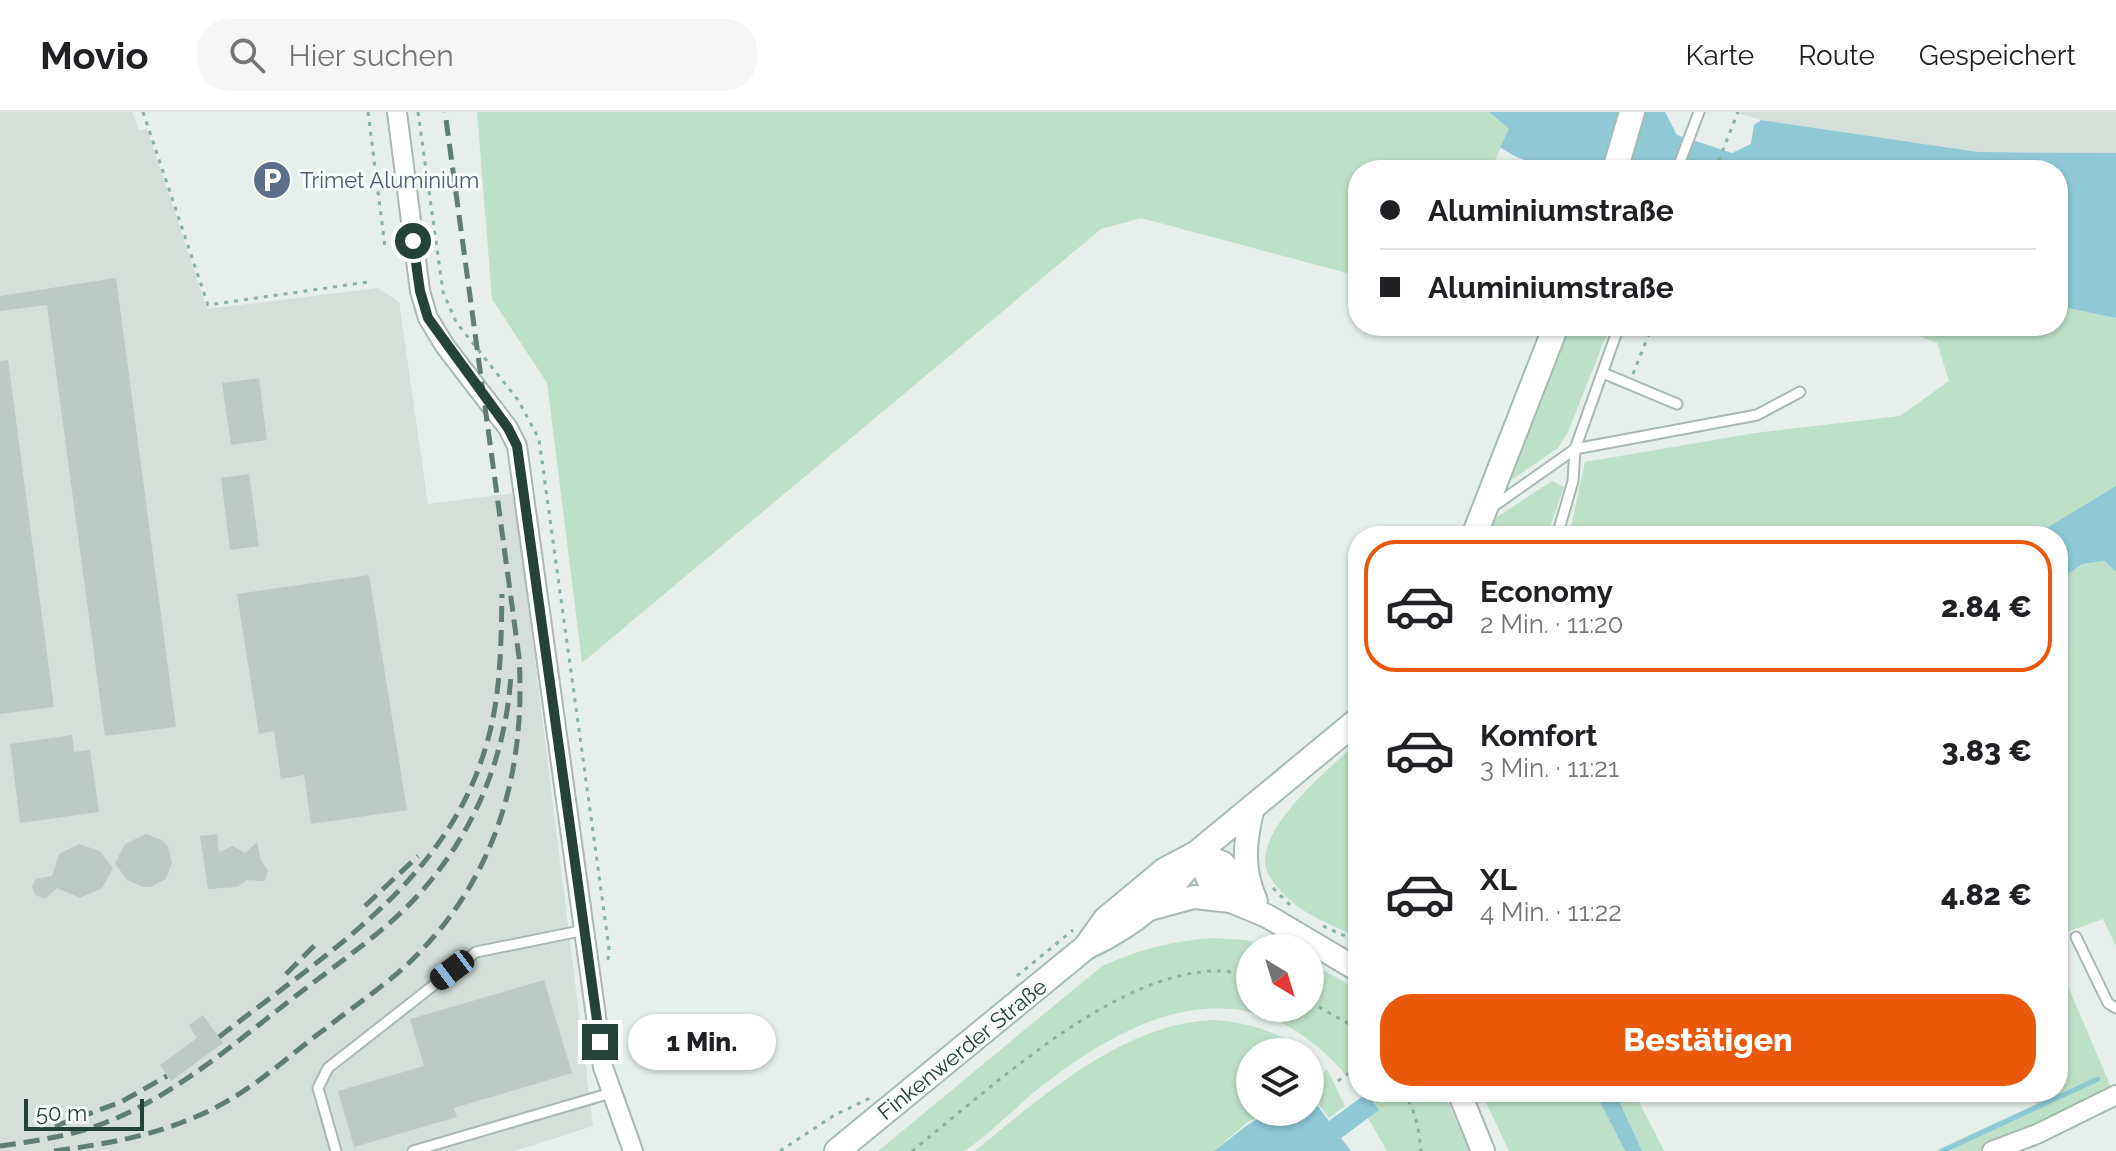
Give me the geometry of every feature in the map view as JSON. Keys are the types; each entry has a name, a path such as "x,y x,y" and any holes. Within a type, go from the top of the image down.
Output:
{"main road":[{"path":"1618,160 1632,112"},
{"path":"1479,525 1552,336"},
{"path":"1197,853 1348,728"},
{"name":"Finkenwerder Straße","path":"1080,938 1117,932 1176,886 1197,853"},
{"name":"Finkenwerder Straße","path":"837,1151 1080,938 1165,870 1197,853"}],"street":[{"path":"397,112 420,291 428,318 508,428 517,446 603,1067 633,1151"},
{"path":"1253,807 1246,837 1245,865 1261,908"},
{"path":"1197,853 1208,879 1231,901"},
{"path":"1197,853 1223,863 1261,908 1348,964"},
{"path":"1146,910 1194,897 1261,908"},
{"path":"1992,1151 2037,1134 2116,1095"},
{"path":"1463,1102 1483,1151"}],"lane":[{"path":"1681,160 1699,112"},
{"path":"1560,526 1573,481 1575,449 1616,336"},
{"path":"1603,373 1677,404"},
{"path":"1479,525 1575,449 1757,415 1800,392"},
{"path":"336,1151 318,1088 328,1068 476,952 585,930"},
{"path":"2076,937 2108,1003 2116,1008"},
{"path":"413,1151 611,1093"}],"path":[{"path":"143,112 208,305 368,282"},
{"path":"368,112 385,247"},
{"path":"1719,160 1738,112"},
{"path":"1629,384 1648,336"},
{"path":"1267,879 1296,911"},
{"path":"1316,923 1348,937"},
{"path":"1013,979 1080,938"},
{"path":"912,1151 1051,1039 1105,1006 1166,980 1218,970 1236,973"},
{"path":"1324,1010 1348,1023"},
{"path":"1338,1081 1348,1074"},
{"path":"780,1151 833,1116 873,1096"},
{"path":"1410,1102 1419,1128 1421,1151"}],"shaded area":[{"path":"0,112 132,112 139,130 147,129 207,309 378,288 399,302 428,504 514,493 593,1126 515,1151 0,1151"},
{"path":"1733,112 2116,112 2116,153 1978,152 1761,120"}],"green space":[{"path":"477,112 1489,112 1509,129 1495,160 1348,160 1348,273 1141,218 1101,229 582,663 547,383 492,299"},
{"path":"2068,308 2116,318 2116,486 2050,526 1571,526 1585,462 1755,433 1900,416 1949,381 1937,343 1919,336 2068,336"},
{"path":"1563,336 1606,336 1568,432 1558,448 1504,485"},
{"path":"1552,481 1564,487 1550,526 1489,526 1491,521"},
{"path":"2105,561 2116,572 2116,946 2103,919 2068,931 2068,574 2082,564"},
{"path":"1348,751 1348,932 1319,919 1288,899 1266,868 1266,852 1272,835 1298,799"},
{"path":"1214,938 1236,939 1236,1010 1203,1009 1162,1017 1121,1034 1038,1089 963,1151 878,1151 1102,966 1156,947"},
{"path":"1324,970 1348,984 1348,1079 1324,1053 1324,1038 1303,1038 1277,1022 1324,1022"},
{"path":"2068,986 2111,1087 1980,1151 1935,1151 2036,1104 2068,1102"},
{"path":"1213,1020 1238,1023 1284,1038 1236,1038 1236,1126 1243,1126 1214,1151 975,1151 1085,1066 1148,1034 1180,1024"},
{"path":"1327,1069 1345,1106 1329,1118 1324,1111 1324,1073"},
{"path":"1374,1102 1448,1102 1470,1151 1387,1151 1368,1118 1379,1109"},
{"path":"1486,1102 1600,1102 1625,1151 1509,1151"},
{"path":"1620,1102 1639,1102 1664,1151 1642,1151"}],"water":[{"path":"1489,112 1665,112 1677,135 1732,153 1751,144 1754,125 1761,120 1978,152 2116,153 2116,318 2068,308 2068,160 1526,160 1500,147 1509,129"},
{"path":"2116,486 2116,572 2105,561 2082,564 2068,574 2068,526 2050,526"},
{"path":"1355,1102 1373,1102 1379,1110 1341,1138 1351,1151 1214,1151 1247,1126 1324,1126 1324,1114 1329,1121"},
{"path":"1600,1102 1620,1102 1642,1151 1625,1151"}],"building":[{"path":"116,278 176,727 105,736 47,305 0,311 0,296"},
{"path":"8,360 54,707 0,714 0,361"},
{"path":"259,378 267,440 231,445 222,383"},
{"path":"249,474 259,546 230,550 221,478"},
{"path":"369,575 407,810 311,824 304,775 281,779 274,731 259,734 237,594"},
{"path":"72,735 74,752 90,750 99,812 20,823 10,744"},
{"path":"146,834 168,846 172,863 166,879 151,887 127,880 115,863 125,844"},
{"path":"217,834 219,852 233,846 245,853 257,842 261,861 268,870 265,881 247,880 237,887 208,889 200,836"},
{"path":"79,844 100,851 113,868 102,888 80,898 57,888 45,899 35,895 32,886 36,879 52,876 59,854"},
{"path":"544,980 572,1073 454,1108 457,1117 354,1147 338,1091 424,1066 410,1019"},
{"path":"203,1015 223,1043 171,1081 160,1065 197,1038 189,1025"}],"waterway":[{"path":"2068,1093 2098,1079"},
{"path":"1942,1151 2048,1102"}],"railway":[{"path":"54,1151 130,1138 179,1124 226,1102 268,1074 415,957 467,891 486,856 500,819 511,780 517,740 519,657 445,112"},
{"path":"219,1037 300,976 378,911 412,876 443,837 468,794 491,727 499,671 502,594"},
{"path":"0,1146 84,1130 140,1107 217,1058 385,927 436,875 474,813 500,745 511,673"},
{"path":"365,906 418,856"},
{"path":"286,974 317,943"},
{"path":"55,1126 121,1102 167,1076"}],"place":[{"name":"Trimet Aluminium","path":"272,180"}],"route":[{"path":"413,241 420,291 428,318 445,346 508,428 517,446 600,1042"}]}
